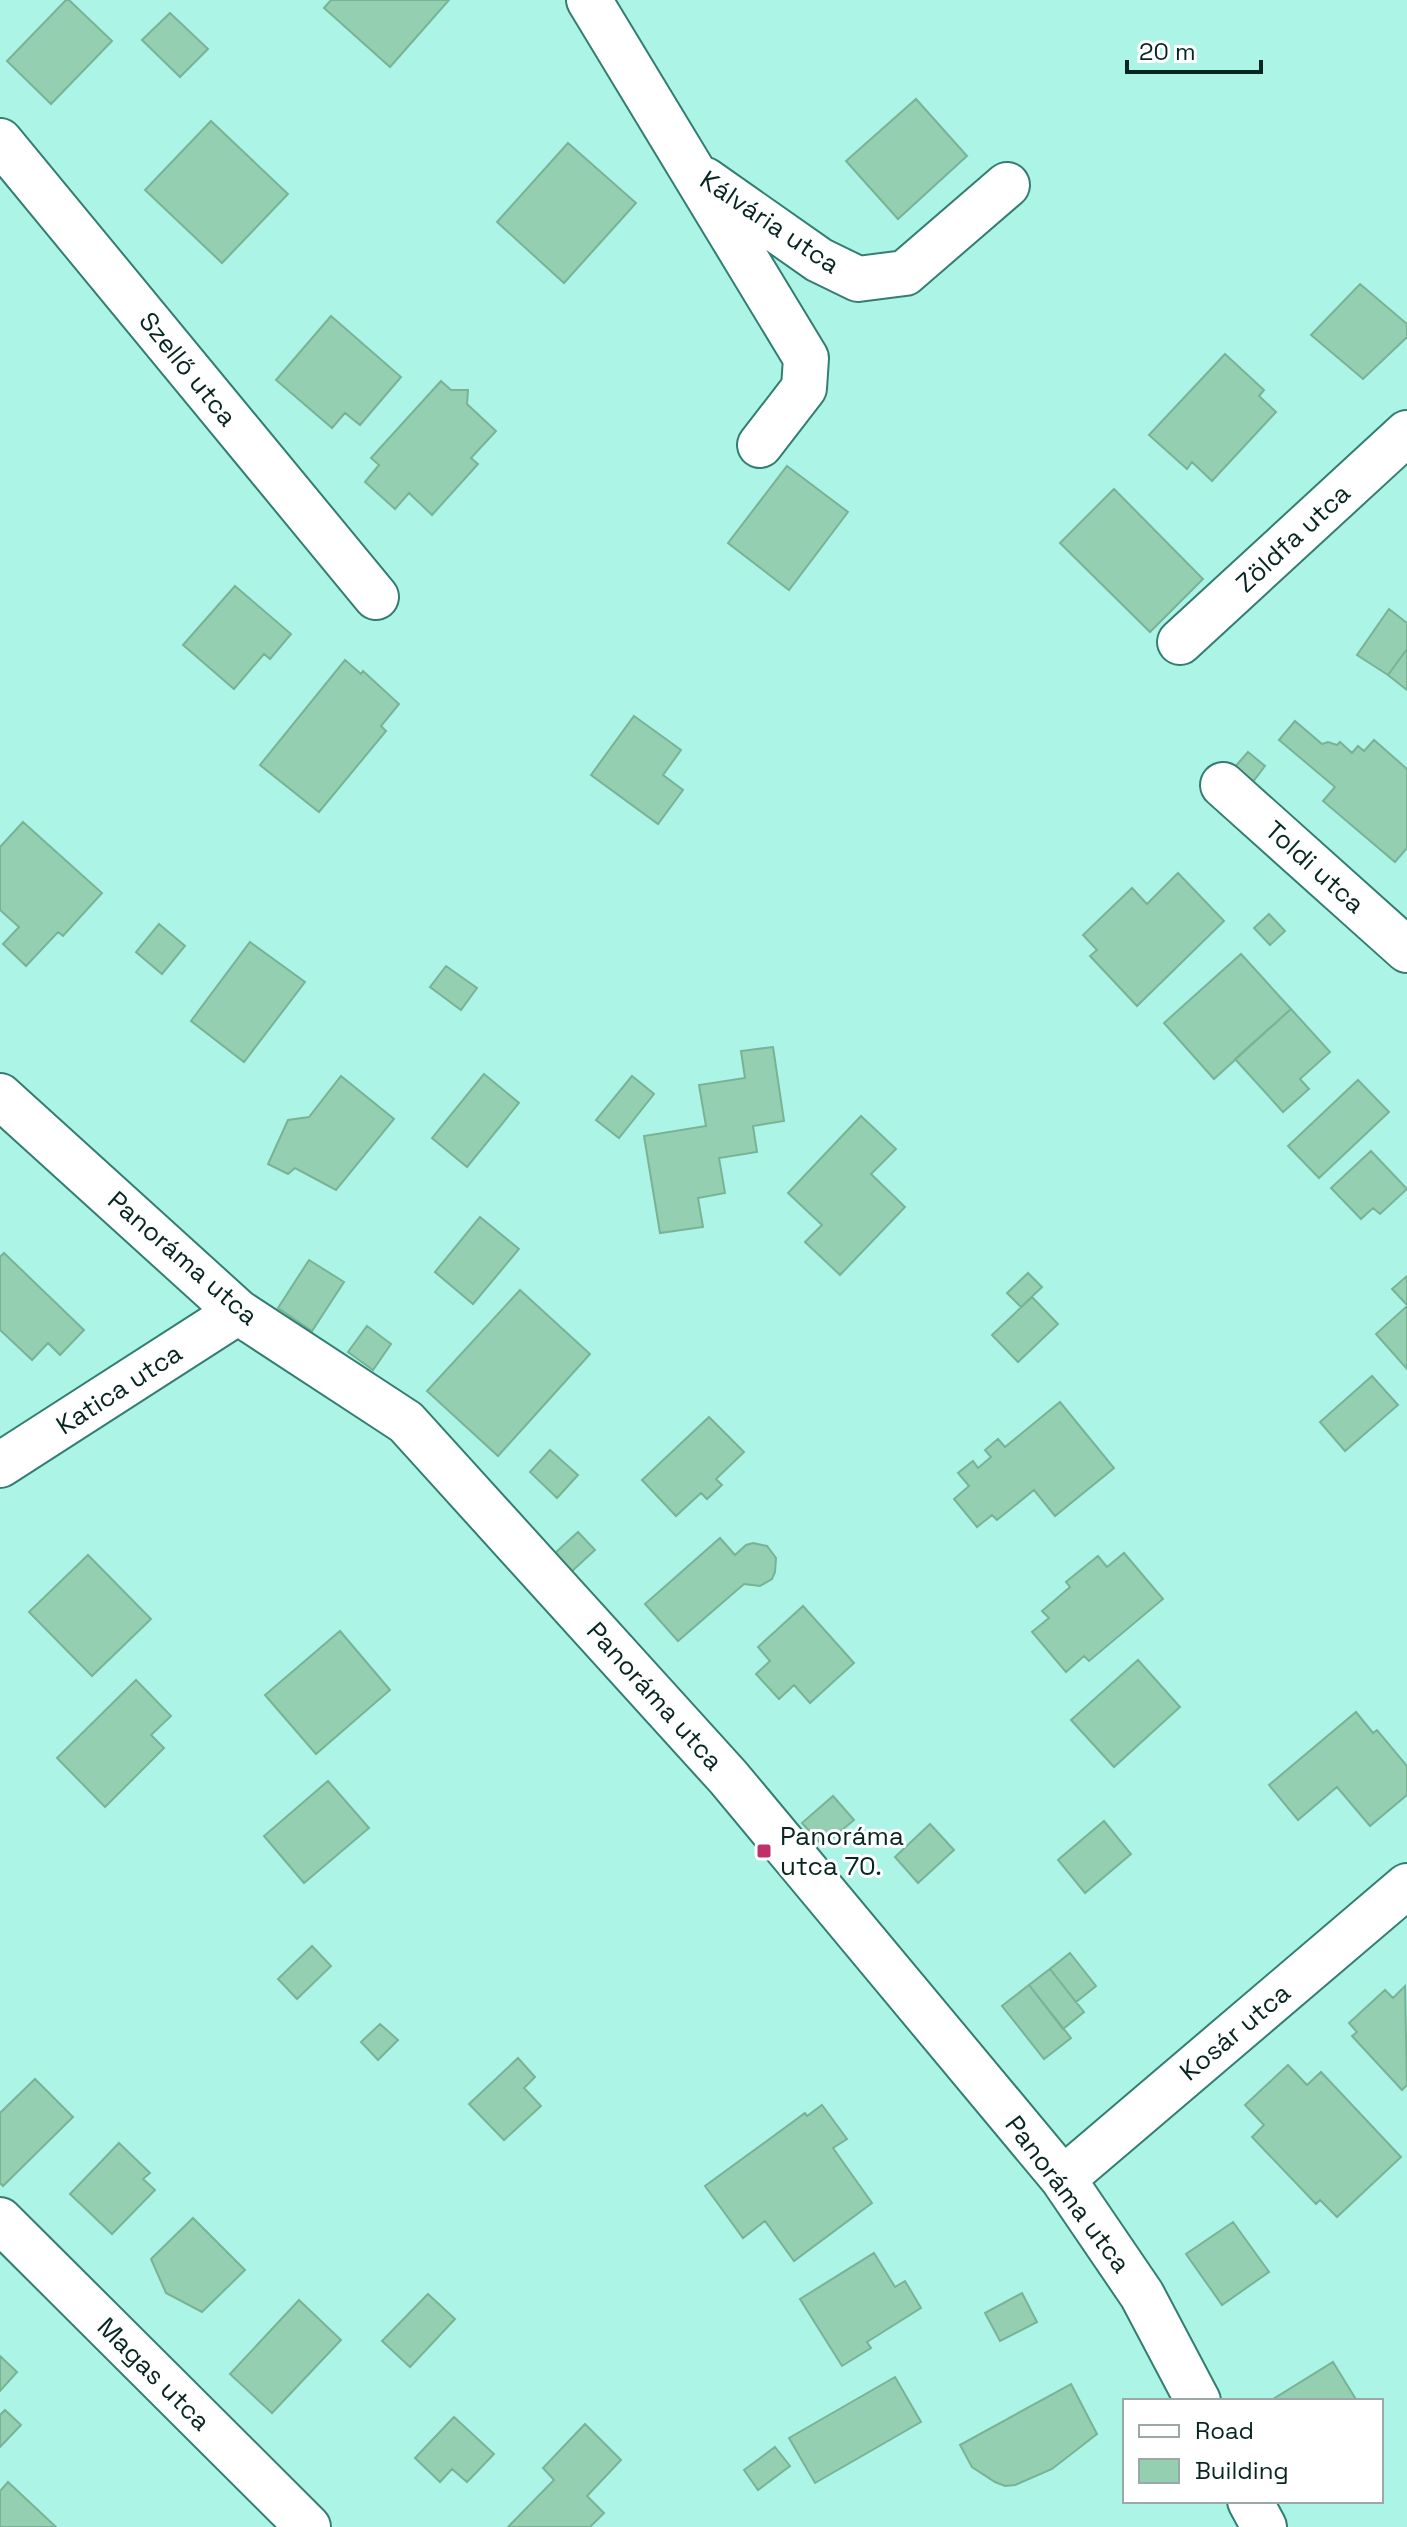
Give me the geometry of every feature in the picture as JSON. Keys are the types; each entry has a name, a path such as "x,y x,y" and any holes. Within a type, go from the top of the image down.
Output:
{"street":[{"name":"Kálvária utca","path":"589,0 806,358 804,388 760,445"},
{"name":"Szellő utca","path":"0,141 376,597"},
{"name":"Kálvária utca","path":"690,169 819,260 858,279 905,273 1007,185"},
{"name":"Zöldfa utca","path":"1180,642 1407,433"},
{"name":"Toldi utca","path":"1223,785 1407,950"},
{"name":"Panoráma utca","path":"0,1096 238,1312 406,1422 728,1777 1063,2179 1142,2295 1197,2399"},
{"name":"Katica utca","path":"0,1465 238,1312"},
{"name":"Kosár utca","path":"1063,2179 1407,1886"},
{"name":"Magas utca","path":"0,2220 308,2527"},
{"path":"1251,2503 1264,2527"}],"building":[{"path":"66,0 112,41 51,104 7,61"},
{"path":"331,0 449,0 390,67 324,8"},
{"path":"170,13 208,49 180,77 142,40"},
{"path":"916,99 967,156 898,219 846,161"},
{"path":"211,121 288,194 222,263 145,190"},
{"path":"568,143 636,203 564,283 497,222"},
{"path":"1360,284 1407,324 1407,337 1363,379 1311,335"},
{"path":"331,316 401,377 360,425 345,413 332,428 276,380"},
{"path":"1225,354 1264,390 1259,396 1276,412 1212,481 1192,462 1187,469 1149,435"},
{"path":"441,381 451,390 468,390 467,404 496,431 471,458 478,464 432,515 409,493 395,509 365,482 379,465 371,458"},
{"path":"787,466 848,512 789,590 728,543"},
{"path":"1114,489 1203,579 1150,632 1060,543"},
{"path":"235,586 291,634 270,659 264,654 234,689 183,645"},
{"path":"1389,609 1407,623 1407,649 1388,675 1357,655"},
{"path":"1407,649 1407,690 1388,675"},
{"path":"345,660 361,674 363,671 399,704 381,726 386,731 319,812 260,765"},
{"path":"634,716 681,750 663,775 683,790 658,824 591,775"},
{"path":"1295,721 1322,744 1337,745 1340,742 1352,753 1358,746 1364,751 1374,740 1407,769 1407,848 1395,862 1323,801 1335,787 1279,740"},
{"path":"1248,752 1265,766 1252,783 1234,768"},
{"path":"23,822 102,893 63,936 58,932 26,966 3,944 19,927 0,910 0,847"},
{"path":"1178,873 1224,921 1137,1006 1090,956 1097,950 1083,935 1132,888 1147,904"},
{"path":"1269,914 1285,931 1270,945 1254,928"},
{"path":"159,924 185,946 162,974 136,952"},
{"path":"250,942 305,982 244,1062 191,1021"},
{"path":"1241,954 1291,1009 1214,1079 1164,1023"},
{"path":"446,966 477,988 461,1010 430,987"},
{"path":"1291,1009 1330,1052 1300,1079 1309,1089 1283,1112 1235,1059"},
{"path":"773,1047 784,1121 753,1126 757,1152 719,1158 725,1193 698,1198 703,1227 660,1233 644,1136 706,1126 699,1085 745,1078 741,1051"},
{"path":"484,1074 519,1103 467,1167 432,1138"},
{"path":"341,1076 394,1119 336,1190 295,1168 288,1174 268,1164 288,1120 309,1117"},
{"path":"632,1076 654,1094 619,1138 596,1120"},
{"path":"1358,1080 1389,1112 1319,1178 1288,1146"},
{"path":"861,1116 896,1149 871,1174 905,1207 840,1275 805,1242 822,1225 788,1193"},
{"path":"1371,1151 1407,1189 1380,1214 1373,1208 1361,1219 1331,1188"},
{"path":"480,1217 519,1249 473,1304 435,1272"},
{"path":"4,1253 84,1330 60,1355 48,1343 32,1360 0,1330 0,1257"},
{"path":"309,1260 344,1282 312,1331 278,1308"},
{"path":"1028,1273 1042,1287 1021,1307 1007,1293"},
{"path":"1407,1276 1407,1305 1392,1289"},
{"path":"520,1290 590,1354 498,1456 427,1391"},
{"path":"1032,1297 1058,1324 1018,1362 992,1335"},
{"path":"1407,1306 1407,1369 1376,1334"},
{"path":"367,1326 391,1344 373,1370 348,1352"},
{"path":"1372,1376 1398,1405 1345,1451 1320,1422"},
{"path":"1060,1402 1114,1468 1055,1516 1034,1490 997,1520 992,1515 977,1527 954,1499 969,1486 958,1473 973,1461 978,1468 991,1457 985,1450 998,1439 1005,1447"},
{"path":"709,1417 744,1452 716,1479 722,1485 707,1499 701,1493 676,1516 642,1480"},
{"path":"550,1450 578,1475 557,1498 530,1472"},
{"path":"578,1532 595,1550 571,1572 554,1554"},
{"path":"720,1538 735,1555 753,1543 767,1546 776,1558 775,1572 772,1579 760,1586 744,1584 678,1641 645,1604"},
{"path":"1124,1553 1163,1599 1089,1661 1084,1656 1066,1672 1032,1632 1049,1618 1042,1611 1070,1587 1066,1582 1098,1556 1107,1567"},
{"path":"88,1555 151,1619 92,1676 29,1612"},
{"path":"803,1606 854,1663 810,1703 794,1685 779,1699 756,1674 770,1661 758,1647"},
{"path":"340,1631 390,1690 316,1754 265,1695"},
{"path":"1138,1660 1180,1707 1114,1767 1071,1720"},
{"path":"136,1680 171,1716 151,1735 164,1748 105,1807 57,1758"},
{"path":"1356,1712 1373,1733 1377,1730 1407,1766 1407,1795 1370,1826 1337,1787 1298,1820 1269,1785"},
{"path":"328,1781 369,1828 304,1883 264,1836"},
{"path":"833,1796 854,1820 823,1846 802,1823"},
{"path":"1104,1821 1131,1854 1085,1893 1058,1860"},
{"path":"930,1824 954,1850 918,1883 895,1857"},
{"path":"312,1946 331,1966 297,1999 278,1979"},
{"path":"1070,1953 1096,1986 1076,2002 1050,1969"},
{"path":"1050,1969 1084,2012 1063,2029 1029,1985"},
{"path":"1029,1985 1071,2038 1044,2059 1002,2006"},
{"path":"1405,1986 1407,2085 1402,2090 1352,2036 1357,2032 1349,2023 1385,1990 1393,1998"},
{"path":"380,2024 398,2040 378,2060 361,2042"},
{"path":"518,2058 535,2077 524,2088 541,2106 504,2140 469,2104"},
{"path":"1288,2065 1307,2085 1321,2072 1401,2157 1337,2217 1320,2200 1316,2204 1252,2137 1264,2125 1245,2105"},
{"path":"35,2079 73,2117 3,2186 0,2183 0,2113"},
{"path":"822,2105 847,2139 833,2148 872,2203 794,2261 765,2221 743,2238 705,2186 805,2113 807,2116"},
{"path":"119,2143 150,2173 143,2179 155,2190 112,2234 70,2194"},
{"path":"193,2218 245,2270 202,2312 166,2293 151,2259"},
{"path":"1233,2222 1269,2272 1222,2305 1186,2254"},
{"path":"874,2253 895,2287 905,2281 921,2308 867,2342 871,2348 842,2366 800,2299"},
{"path":"1022,2293 1037,2322 1000,2341 985,2313"},
{"path":"428,2294 455,2319 410,2367 382,2341"},
{"path":"299,2300 341,2340 272,2413 230,2374"},
{"path":"0,2356 17,2372 0,2391"},
{"path":"1333,2362 1356,2399 1273,2399"},
{"path":"895,2377 921,2422 815,2483 789,2438"},
{"path":"1071,2384 1097,2434 1052,2469 1015,2485 1005,2486 995,2482 972,2467 960,2445"},
{"path":"5,2410 21,2425 0,2447 0,2415"},
{"path":"454,2417 494,2454 467,2482 452,2469 440,2482 415,2458"},
{"path":"585,2424 621,2460 587,2496 604,2513 590,2527 508,2527 554,2480 543,2468"},
{"path":"775,2447 790,2466 758,2490 744,2470"},
{"path":"8,2482 56,2527 0,2527 0,2491"}],"place":[{"name":"Panoráma utca 70.","path":"764,1851"}]}
